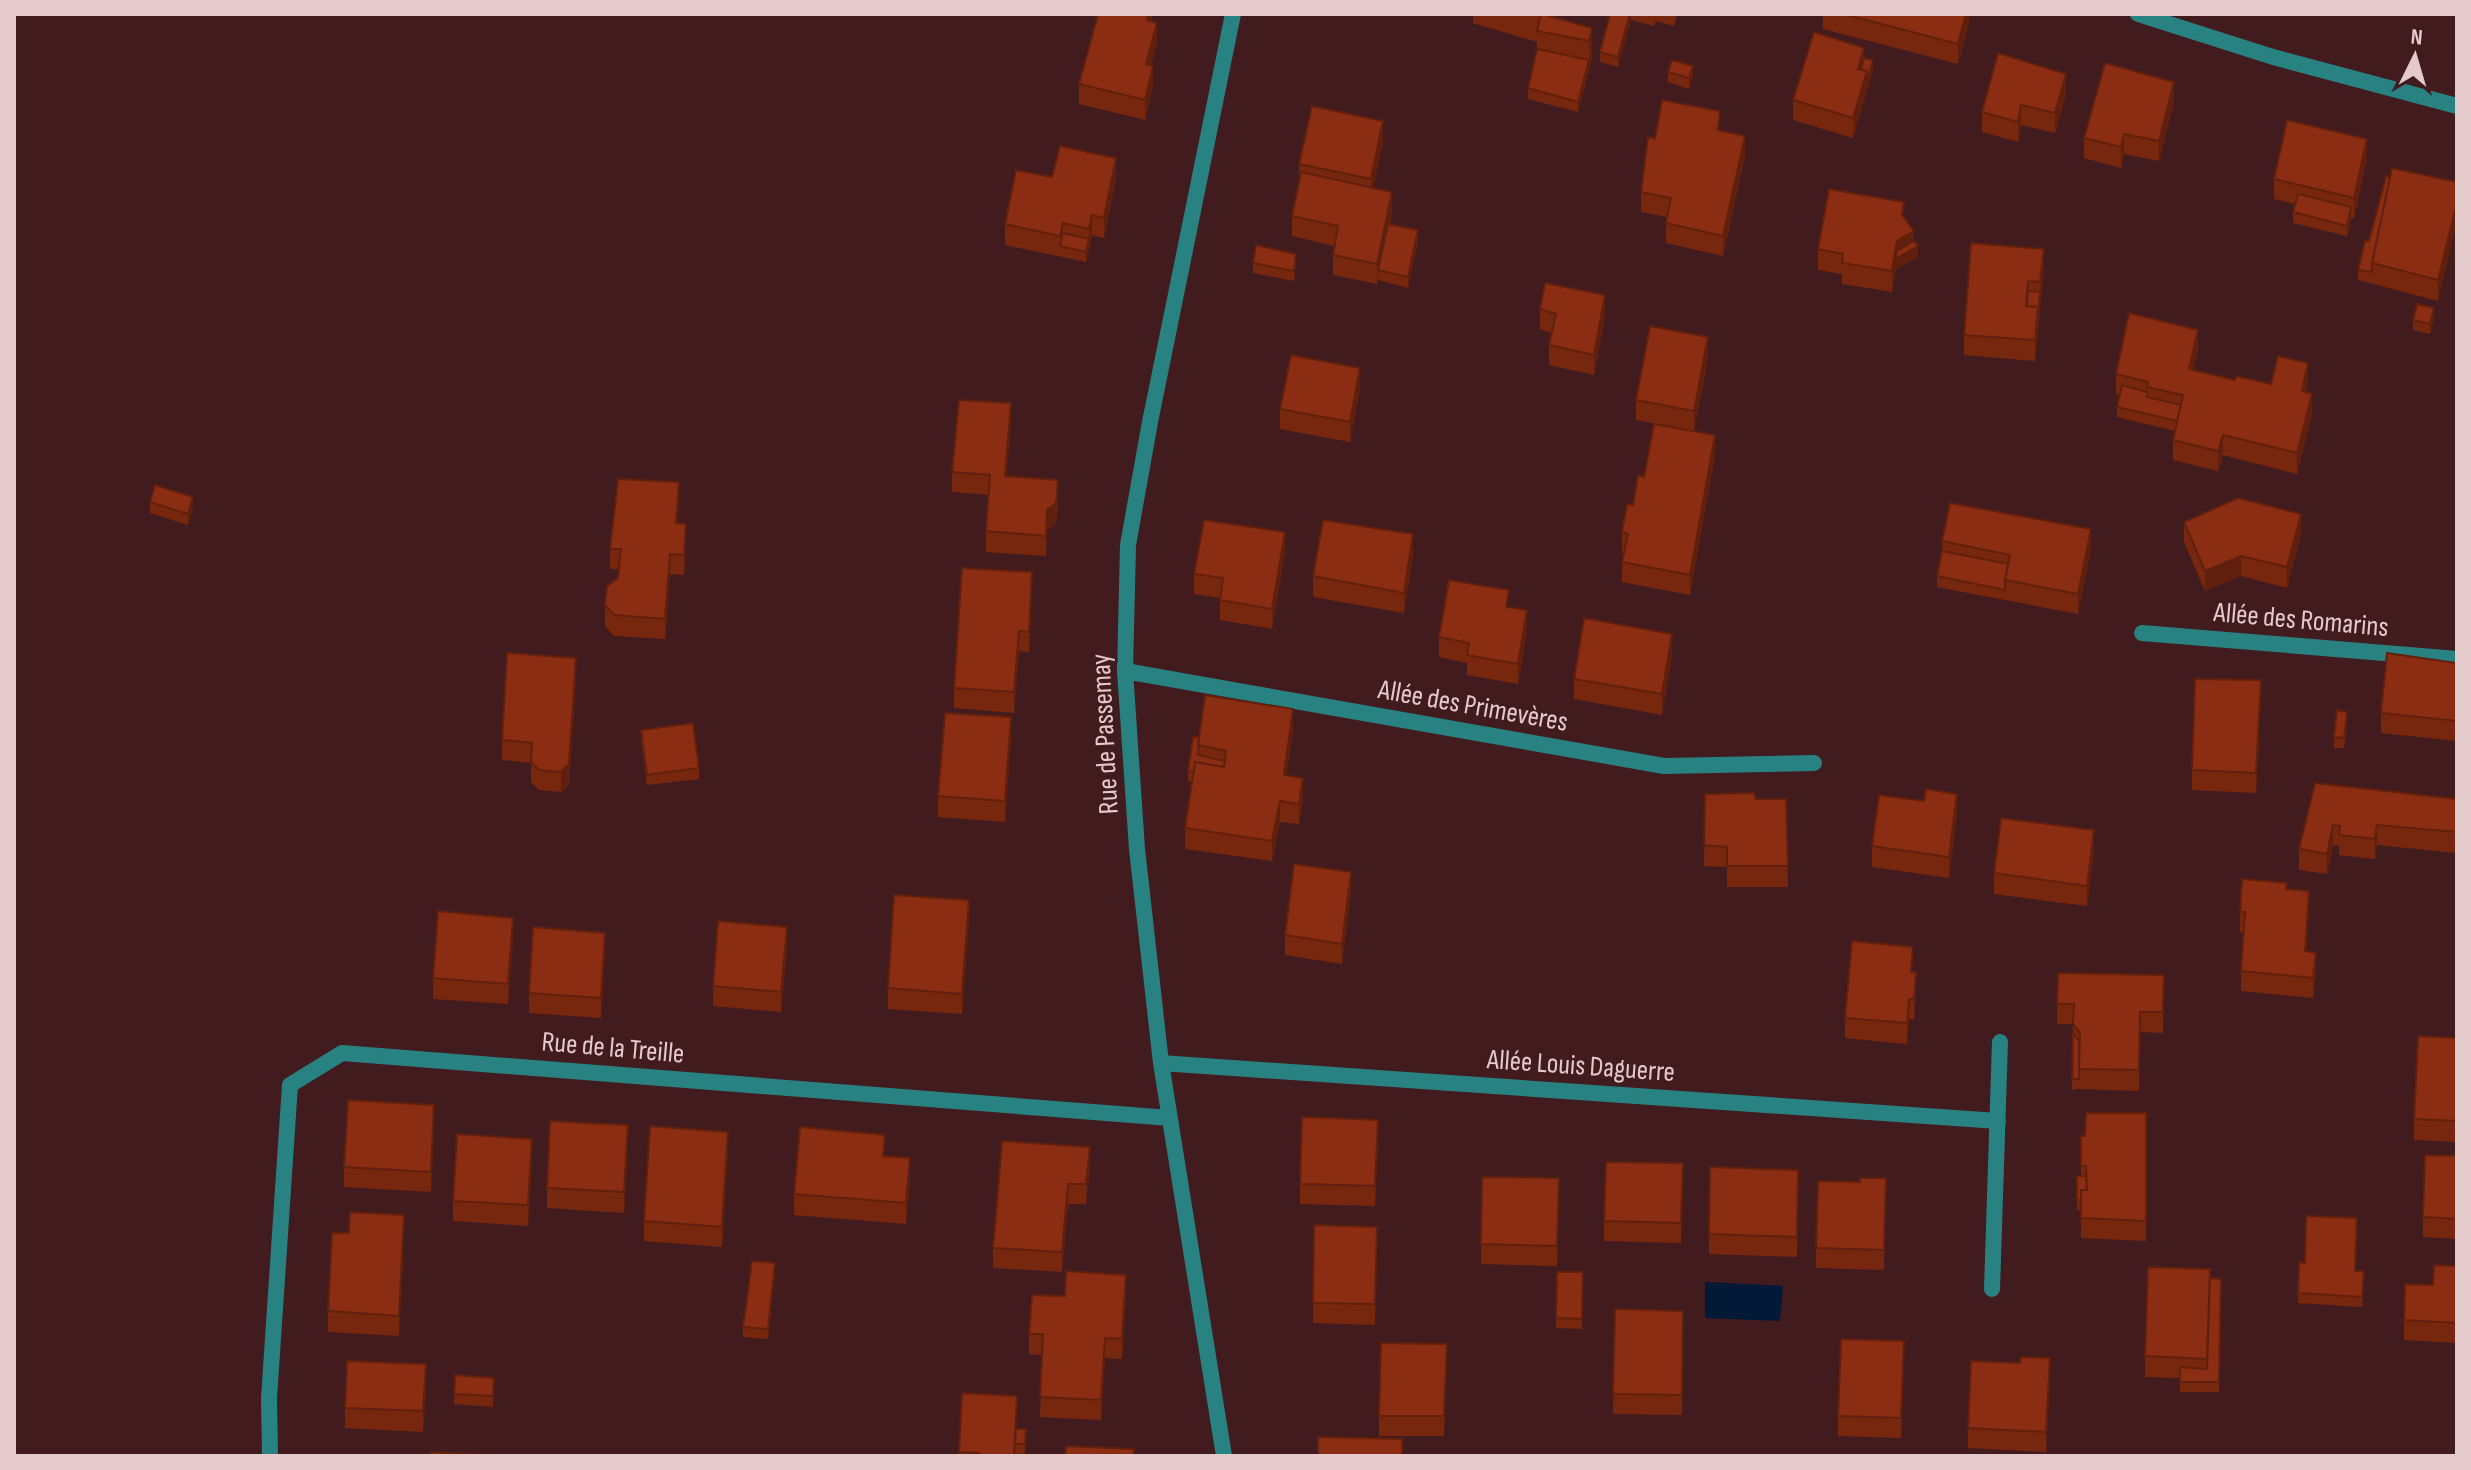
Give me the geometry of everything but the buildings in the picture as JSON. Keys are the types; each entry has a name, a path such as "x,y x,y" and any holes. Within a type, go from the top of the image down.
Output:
{"street":[{"name":"Rue de Passemay","path":"1224,1456 1161,1063 1137,849 1125,671 1128,545 1233,14"},
{"path":"2138,14 2273,57 2457,106"},
{"name":"Allée des Romarins","path":"2142,633 2457,659"},
{"name":"Allée des Primevères","path":"1125,671 1664,766 1814,763"},
{"path":"1992,1289 2000,1042"},
{"name":"Rue de la Treille","path":"270,1456 269,1398 290,1085 342,1053 1170,1118"},
{"name":"Allée Louis Daguerre","path":"1161,1063 1998,1121"}],"water":[{"path":"1705,1282 1783,1286 1780,1321 1705,1318"}]}
